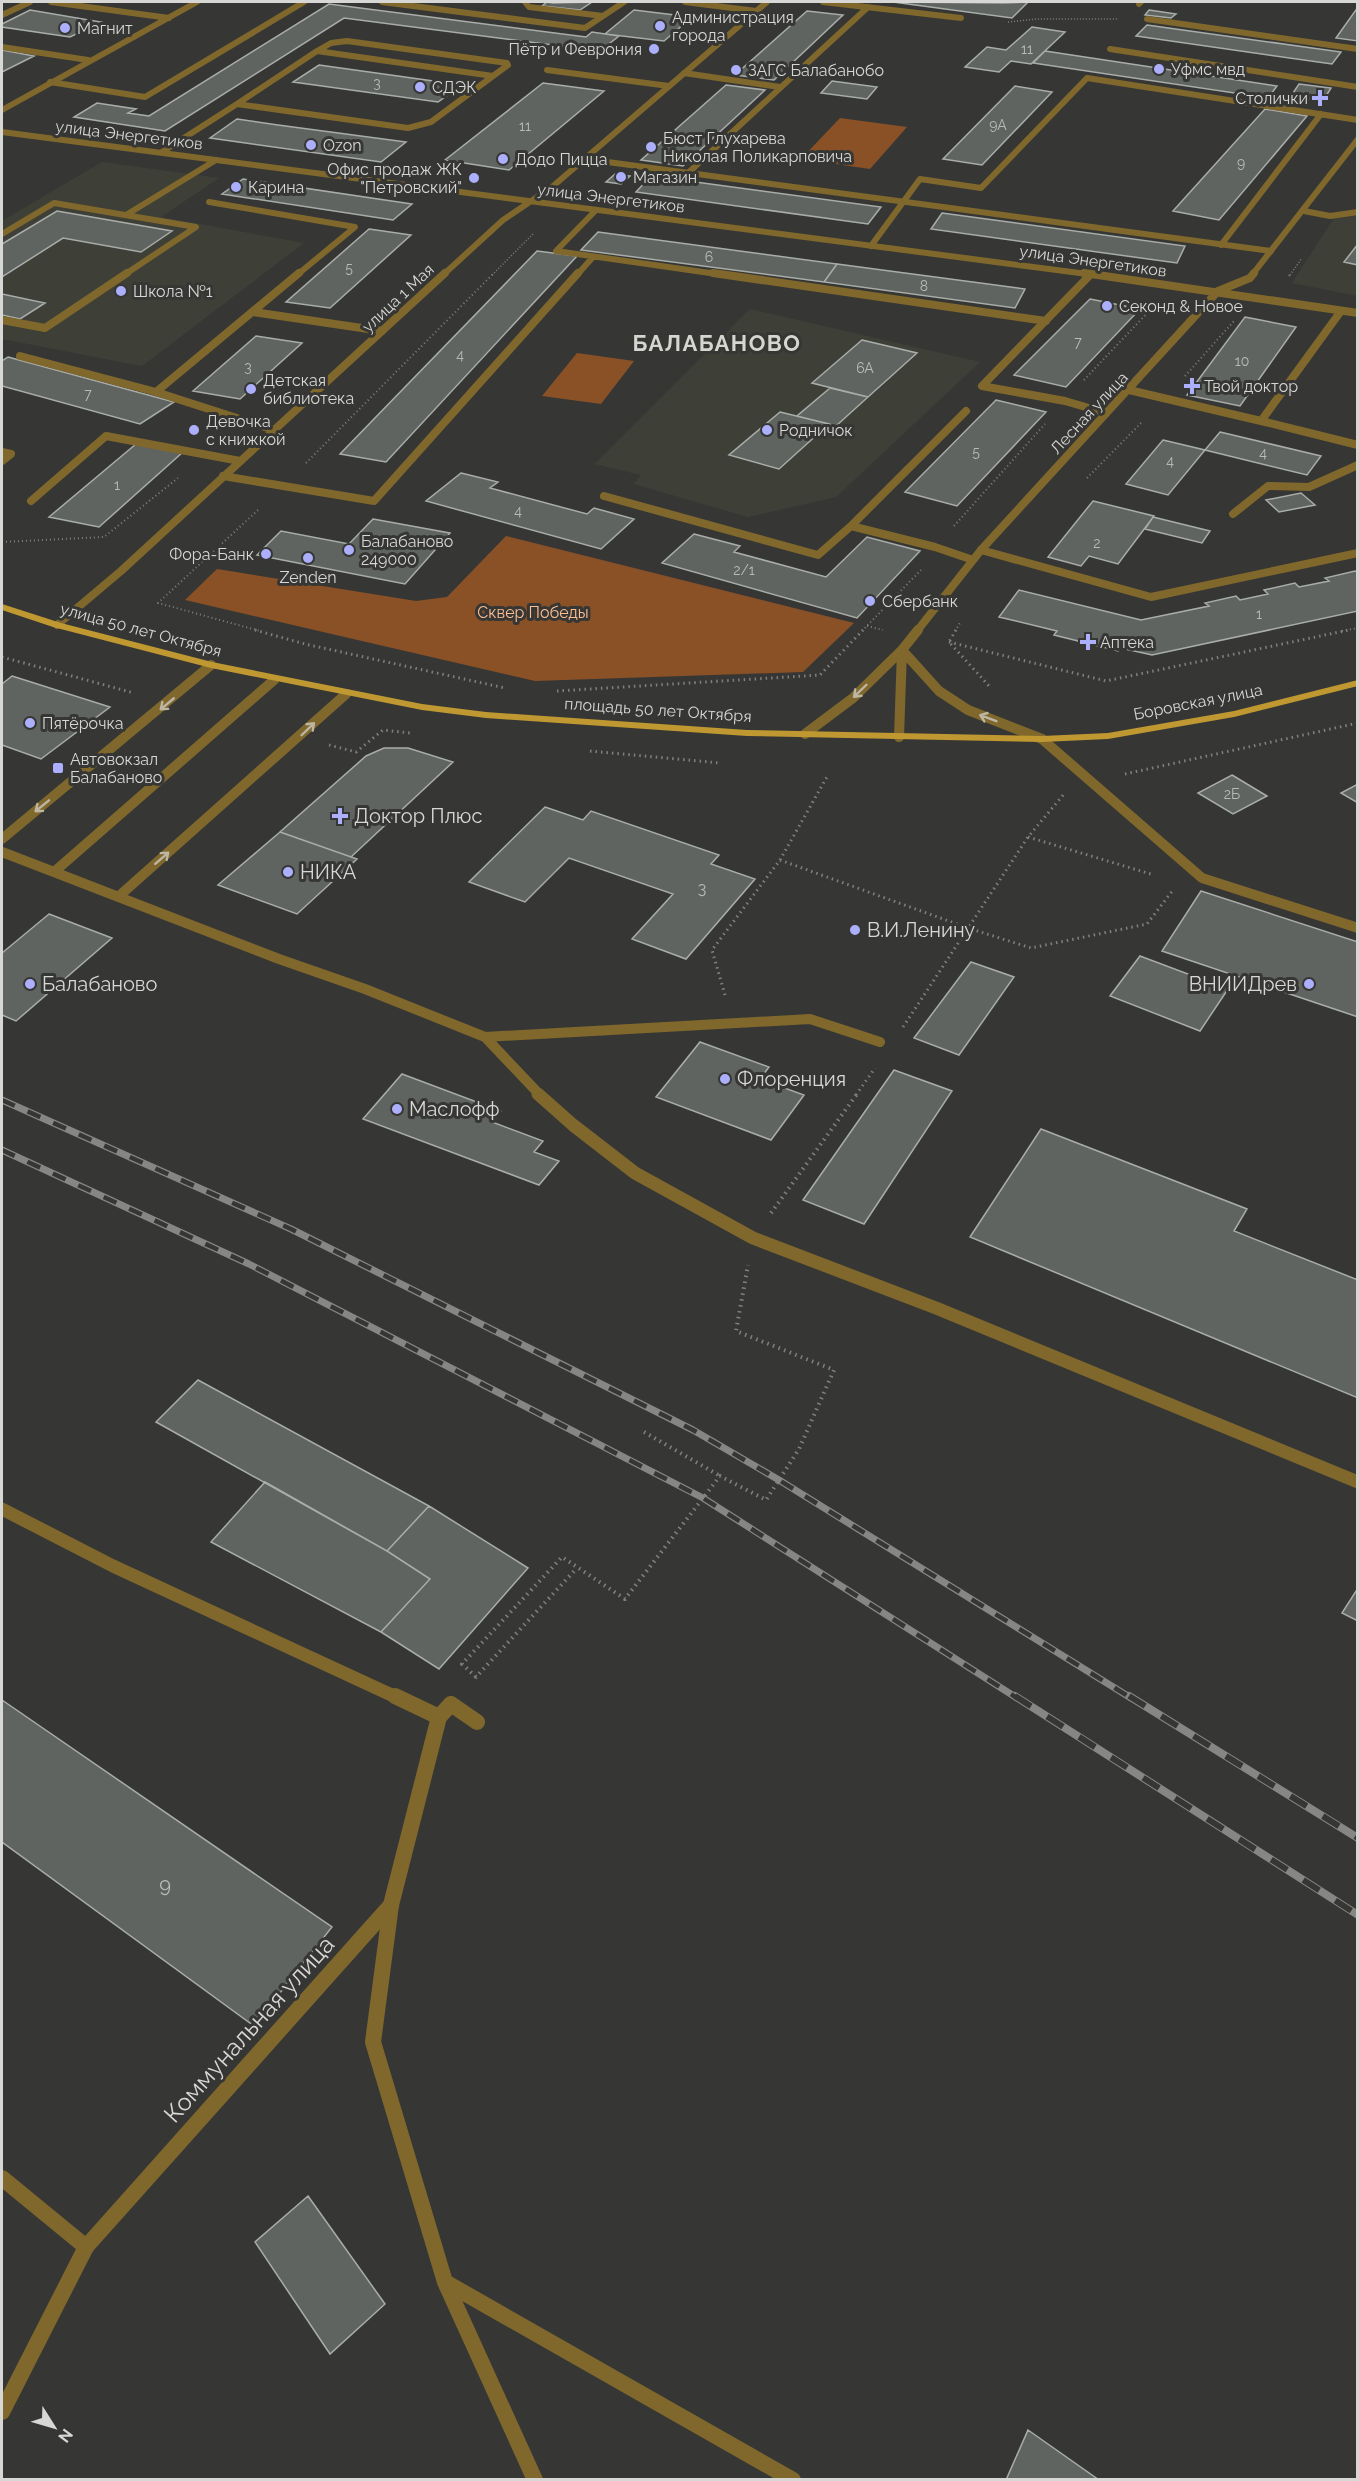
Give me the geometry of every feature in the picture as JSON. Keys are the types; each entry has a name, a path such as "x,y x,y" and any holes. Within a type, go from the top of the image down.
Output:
{"main road":[{"name":"улица 50 лет Октября","path":"2,607 57,625 274,680"},
{"name":"площадь 50 лет Октября","path":"274,680 422,707 486,715 747,733 1042,739"},
{"name":"Боровская улица","path":"1042,739 1108,736 1146,731 1234,714 1358,683"}],"street":[{"path":"2,15 30,2"},
{"path":"51,2 169,18"},
{"path":"2,110 88,60 197,2"},
{"path":"50,82 145,97 304,2"},
{"path":"382,2 585,28 624,2"},
{"path":"525,2 529,7 603,16"},
{"path":"685,2 756,10"},
{"name":"улица 1 Мая","path":"57,625 121,571 503,220 552,187 767,2"},
{"path":"824,2 961,18"},
{"path":"688,173 868,7"},
{"path":"1147,19 1358,49"},
{"path":"162,152 317,51 331,43 347,41 499,61 508,65 431,122 408,128 236,104"},
{"path":"2,47 88,60"},
{"path":"1110,49 1358,87"},
{"path":"317,51 493,76"},
{"path":"547,70 669,86"},
{"path":"684,73 780,87"},
{"path":"871,246 920,179 981,188 1087,78 1358,120"},
{"path":"1221,244 1321,114"},
{"name":"улица Энергетиков","path":"2,132 1092,274 1358,313"},
{"name":"Лесная улица","path":"805,734 853,698 914,638 981,550 1218,291 1250,278 1358,139"},
{"path":"585,159 1271,251"},
{"path":"126,215 216,160"},
{"path":"156,392 355,227 209,202"},
{"path":"2,234 54,203 196,227 45,328 2,320"},
{"path":"596,210 555,251 1046,321"},
{"path":"1304,211 1330,216 1358,212"},
{"path":"224,476 374,501 593,256"},
{"path":"1092,274 982,386 1065,401 1106,413"},
{"path":"1261,421 1341,311"},
{"path":"253,312 382,331"},
{"path":"20,356 156,392 274,430"},
{"path":"1129,390 1358,445"},
{"path":"604,496 818,555 851,526 966,411"},
{"path":"31,501 106,436 240,461"},
{"path":"2,452 11,454 2,461"},
{"path":"1233,514 1268,486 1309,487 1358,465"},
{"path":"851,526 935,546 973,560"},
{"path":"981,550 1151,597 1358,553"},
{"path":"899,737 902,650"},
{"path":"902,650 939,691 968,710 1042,739 1202,878 1358,928"},
{"path":"2,839 211,665"},
{"path":"54,872 274,680"},
{"path":"118,897 346,694"},
{"path":"2,852 485,1036 810,1018 880,1042"},
{"path":"485,1036 532,1088 635,1173 753,1238 936,1308 1358,1482"},
{"path":"2,1509 113,1566 439,1717 451,1704 477,1722"},
{"name":"Коммунальная улица","path":"2,2412 86,2247 392,1905 439,1717"},
{"path":"392,1905 373,2042 445,2282 535,2480"},
{"path":"2,2178 86,2247"},
{"path":"445,2282 793,2480"}],"path":[{"path":"1008,22 1037,19 1147,19"},
{"path":"508,688 305,644 158,603 283,486 538,229"},
{"path":"553,692 820,675 925,566 935,546 1155,304"},
{"path":"1086,479 1166,398 1239,316"},
{"path":"949,642 966,615"},
{"path":"866,626 914,638"},
{"path":"949,642 1106,681 1358,628"},
{"path":"949,642 991,688"},
{"path":"1089,782 1358,723"},
{"path":"733,1023 712,950 780,860 828,775"},
{"path":"1028,837 1179,882 1202,878"},
{"path":"780,860 957,924 1031,948 1147,924 1179,882"},
{"path":"644,1432 766,1500 799,1449 834,1370 736,1331"},
{"path":"577,1568 476,1677 462,1664 562,1557 625,1599 720,1476"}],"shaded area":[{"name":"Школа №1","path":"102,162 219,178 161,217 304,243 142,366 2,339 2,221"},
{"path":"1338,212 1357,216 1357,296 1292,283"},
{"name":"Родничок","path":"750,309 980,362 836,497 748,517 634,484 641,475 595,464"}],"green space":[{"path":"840,118 907,127 870,169 801,159"},
{"path":"577,353 634,361 601,404 542,396"},
{"name":"Сквер Победы","path":"506,536 854,623 803,672 535,681 185,600 217,569 416,601 447,597"}],"building":[{"path":"547,2 592,2 580,10 542,6"},
{"path":"893,2 1003,3 1028,2 1012,18"},
{"path":"329,4 586,37 592,32 619,36 600,51 344,18 165,131 74,117 97,103 136,109 128,113 149,116"},
{"path":"1358,7 1358,41 1336,38"},
{"path":"30,10 101,22 70,37 2,27 2,24"},
{"path":"634,10 692,17 664,41 605,34"},
{"path":"1149,10 1176,14 1171,18 1145,15"},
{"path":"807,11 843,15 774,80 735,75"},
{"path":"1147,25 1341,52 1332,64 1136,36"},
{"path":"1032,27 1065,32 1031,64 1011,61 999,72 965,67 987,47 1006,50"},
{"path":"2,50 34,56 2,72"},
{"path":"1045,51 1277,86 1268,98 1033,63"},
{"path":"319,65 462,85 438,102 293,82"},
{"path":"832,81 877,87 867,99 821,93"},
{"path":"543,83 604,91 509,170 445,160"},
{"path":"1299,84 1331,88 1323,101 1291,96"},
{"path":"726,85 765,90 683,166 641,160"},
{"path":"1015,86 1052,92 982,165 943,159"},
{"path":"1265,109 1307,116 1219,220 1173,211"},
{"path":"237,119 406,142 381,162 210,138"},
{"path":"615,174 630,176 621,184 606,182"},
{"path":"651,176 881,207 868,224 636,192"},
{"path":"243,179 412,204 393,220 222,194"},
{"path":"57,211 172,231 141,252 63,238 2,277 2,244"},
{"path":"942,213 1185,246 1177,263 931,229"},
{"path":"369,229 411,235 330,308 286,302"},
{"path":"598,232 837,264 824,282 581,250"},
{"path":"1358,244 1358,265 1344,262"},
{"path":"537,251 577,256 386,462 340,454"},
{"path":"837,264 1025,289 1015,308 824,282"},
{"path":"2,294 45,303 20,319 2,315"},
{"path":"1090,299 1140,309 1066,387 1014,375"},
{"path":"1245,317 1296,327 1240,406 1187,395"},
{"path":"256,336 302,343 240,399 193,391"},
{"path":"862,340 917,353 868,397 812,383"},
{"path":"8,357 174,402 140,424 2,386 2,361"},
{"path":"830,388 868,397 836,426 797,416"},
{"path":"996,400 1046,412 957,506 905,492"},
{"path":"780,412 829,424 779,469 729,455"},
{"path":"1220,432 1321,456 1307,475 1205,450"},
{"path":"1163,440 1205,450 1168,495 1126,484"},
{"path":"136,444 183,452 99,527 49,517"},
{"path":"461,473 498,482 490,488 587,514 594,508 634,519 601,549 426,501"},
{"path":"1301,493 1315,505 1279,512 1266,500"},
{"path":"1093,501 1154,516 1118,564 1089,556 1081,566 1048,557"},
{"path":"1153,517 1210,531 1202,543 1145,529"},
{"name":"Балабаново 249000","path":"373,519 450,533 405,584 257,555 281,531 349,544"},
{"path":"694,534 740,546 734,552 826,577 867,537 920,551 857,618 662,563"},
{"path":"1355,571 1358,573 1358,611 1152,655 1121,648 1118,651 1054,635 1057,631 999,617 1019,590 1141,620 1209,606 1205,603 1236,596 1240,600 1268,594 1264,590 1295,583 1299,587 1329,581 1325,578"},
{"path":"12,676 110,707 41,759 2,745 2,684"},
{"path":"384,748 408,748 453,762 351,857 280,832 366,756"},
{"path":"1232,775 1267,796 1233,814 1198,793"},
{"path":"1358,784 1358,803 1341,793"},
{"path":"545,807 583,820 591,811 719,855 711,864 755,879 686,959 632,939 673,894 569,858 525,902 469,882"},
{"name":"НИКА","path":"280,832 357,859 297,914 218,885"},
{"name":"ВНИИДрев","path":"1201,891 1358,942 1358,1017 1162,951"},
{"name":"Балабаново","path":"49,914 112,938 16,1021 2,1015 2,953"},
{"path":"1140,956 1228,989 1200,1031 1110,996"},
{"path":"971,962 1014,977 959,1055 914,1038"},
{"path":"700,1042 769,1067 760,1079 804,1095 771,1140 656,1097"},
{"path":"894,1070 952,1091 864,1224 803,1200"},
{"path":"402,1074 501,1111 492,1122 543,1141 534,1152 559,1161 539,1185 363,1119"},
{"path":"1041,1129 1247,1209 1234,1231 1358,1280 1358,1398 970,1237"},
{"path":"198,1380 429,1506 387,1551 156,1422"},
{"path":"265,1482 387,1551 430,1579 381,1632 211,1542"},
{"path":"429,1506 528,1568 439,1669 381,1632 430,1579 387,1551"},
{"path":"1358,1588 1358,1621 1342,1613"},
{"path":"2,1700 332,1927 254,2026 2,1842"},
{"path":"308,2196 385,2304 330,2354 255,2242"},
{"path":"1028,2430 1099,2480 1006,2480"}],"railway":[{"path":"2,1100 291,1229 693,1430 779,1480 1131,1698"},
{"path":"2,1150 249,1264 703,1498 1017,1698"},
{"path":"1015,1696 1358,1915"},
{"path":"1129,1696 1358,1838"}],"place":[{"name":"Администрация города","path":"660,26"},
{"name":"Магнит","path":"65,28"},
{"name":"Пётр и Феврония","path":"654,49"},
{"name":"Уфмс мвд","path":"1159,69"},
{"name":"ЗАГС Балабанобо","path":"736,70"},
{"name":"СДЭК","path":"420,87"},
{"name":"Столички","path":"1320,98"},
{"name":"Ozon","path":"311,145"},
{"name":"Бюст Глухарева Николая Поликарповича","path":"651,147"},
{"name":"Додо Пицца","path":"503,159"},
{"name":"Магазин","path":"621,177"},
{"name":"Офис продаж ЖК \"Петровский\"","path":"474,178"},
{"name":"Карина","path":"236,187"},
{"name":"Школа №1","path":"121,291"},
{"name":"Секонд & Новое","path":"1107,306"},
{"name":"Твой доктор","path":"1192,386"},
{"name":"Детская библиотека","path":"251,389"},
{"name":"Девочка с книжкой","path":"194,430"},
{"name":"Родничок","path":"767,430"},
{"name":"Балабаново 249000","path":"349,550"},
{"name":"Фора-Банк","path":"266,554"},
{"name":"Zenden","path":"308,558"},
{"name":"Сбербанк","path":"870,601"},
{"name":"Аптека","path":"1088,642"},
{"name":"Пятёрочка","path":"30,723"},
{"name":"Автовокзал Балабаново","path":"58,768"},
{"name":"Доктор Плюс","path":"340,816"},
{"name":"НИКА","path":"288,872"},
{"name":"В.И.Ленину","path":"855,930"},
{"name":"Балабаново","path":"30,984"},
{"name":"ВНИИДрев","path":"1309,984"},
{"name":"Флоренция","path":"725,1079"},
{"name":"Маслофф","path":"397,1109"}],"district":[{"name":"БАЛАБАНОВО","path":"717,343"}]}
